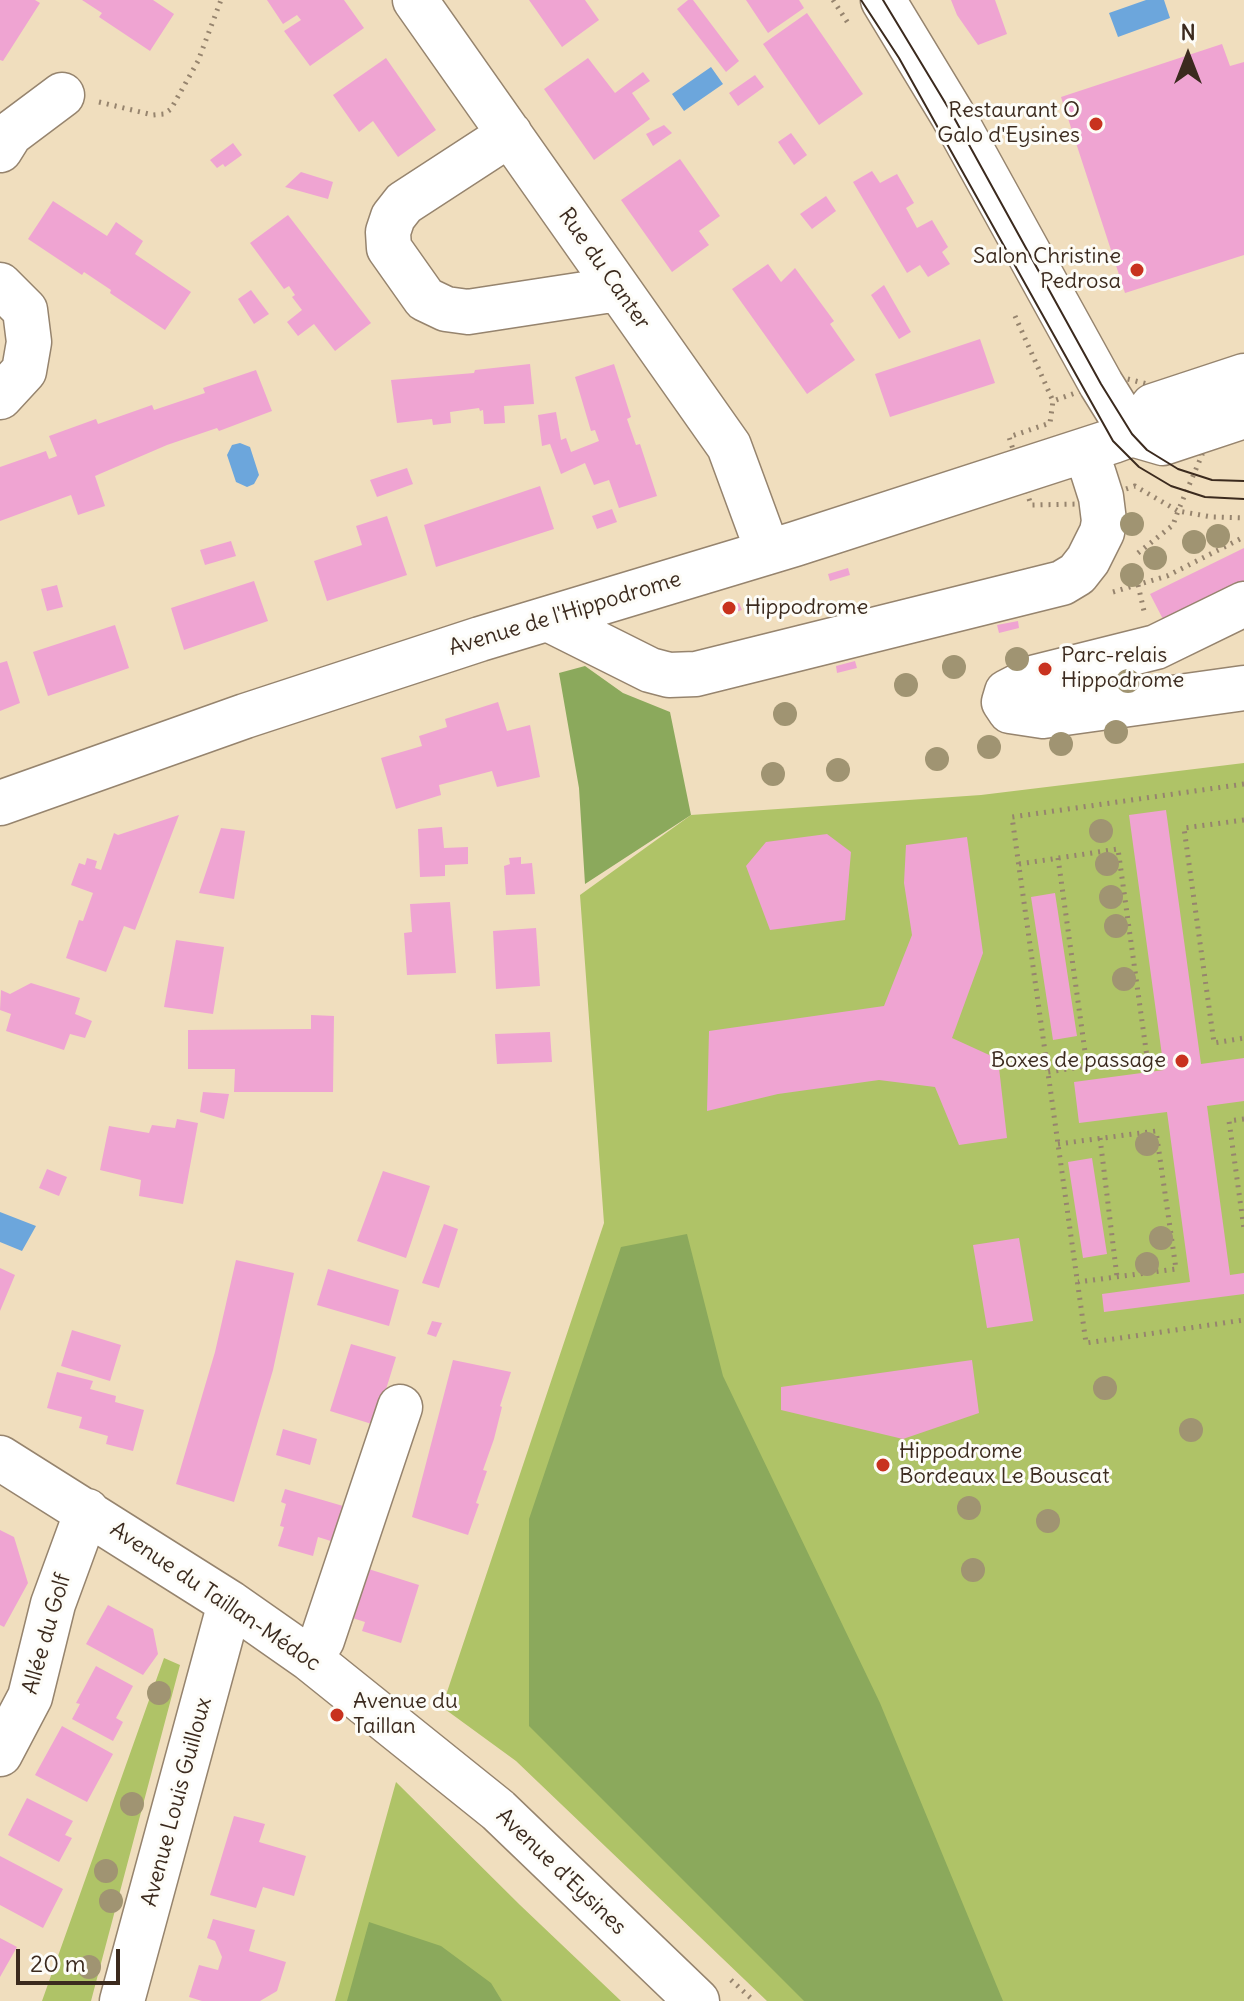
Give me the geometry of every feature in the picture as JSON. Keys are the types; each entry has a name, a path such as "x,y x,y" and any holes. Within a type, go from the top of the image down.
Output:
{"street":[{"name":"Rue du Canter","path":"415,0 729,446 768,552"},
{"path":"883,0 952,114 1101,384 1132,434"},
{"path":"0,150 10,134 62,95"},
{"path":"510,134 404,203 393,217 388,232 389,248 425,299 446,309 468,312 618,289"},
{"path":"0,285 25,310 29,342 24,371 0,397"},
{"name":"Avenue de l'Hippodrome","path":"0,803 245,716 466,644 1086,450 1132,434 1153,406 1244,376"},
{"name":"Avenue de l'Hippodrome","path":"1132,434 1163,443 1244,416"},
{"path":"550,620 650,670 669,675 696,674 1062,583 1077,574 1088,560 1104,521 1101,497 1086,450"},
{"path":"1244,604 1156,647 1036,677 1007,692 1004,702 1010,711 1043,716 1244,688"},
{"path":"310,1659 322,1640 400,1407"},
{"name":"Avenue du Taillan-Médoc","path":"0,1458 230,1603 310,1659 421,1747"},
{"name":"Allée du Golf","path":"0,1754 30,1697 53,1604 87,1511"},
{"name":"Avenue Louis Guilloux","path":"122,2001 230,1603"},
{"name":"Avenue d'Eysines","path":"421,1747 498,1810 697,2001"}],"path":[{"path":"62,95 153,115 164,114 171,109 198,61 221,0"},
{"path":"833,0 854,33"},
{"path":"1012,312 1053,401"},
{"path":"1178,511 1244,518"},
{"path":"1108,593 1167,576 1244,537"},
{"path":"1244,784 1012,817 1086,1343 1244,1320"},
{"path":"1244,828 1244,820 1184,828 1214,1043 1244,1038"},
{"path":"1019,864 1118,849 1145,1042 1147,1057 1048,1072"},
{"path":"1058,858 1087,1066"},
{"path":"1244,1119 1229,1121 1244,1229"},
{"path":"1058,1144 1156,1131 1176,1269 1078,1282"},
{"path":"1100,1138 1117,1277"}],"green space":[{"path":"585,666 623,693 670,712 691,815 585,884 579,788 559,673"},
{"name":"Hippodrome Bordeaux Le Bouscat","path":"1244,763 1244,2001 767,2001 516,1761 442,1707 604,1223 580,895 691,815 981,795"},
{"path":"687,1234 723,1376 880,1703 1003,2001 804,2001 529,1726 529,1519 621,1247"},
{"path":"164,1658 180,1665 91,2001 42,2001"},
{"path":"396,1782 520,1905 621,2001 335,2001"},
{"path":"369,1922 441,1946 491,1983 502,2001 347,2001"}],"water":[{"path":"1146,0 1164,0 1170,18 1118,37 1109,13"},
{"path":"711,67 723,84 684,111 672,94"},
{"path":"240,443 250,447 259,475 254,484 247,487 236,482 227,455 232,445"},
{"path":"0,1212 36,1226 22,1251 0,1242"}],"building":[{"path":"0,0 35,0 40,3 3,61 0,60"},
{"path":"82,0 153,0 174,14 150,51 99,17 102,13"},
{"path":"267,0 344,0 364,28 310,66 284,31 301,20 297,15 283,24"},
{"path":"529,0 585,0 599,20 562,47"},
{"path":"688,0 693,0 739,61 726,72 677,9"},
{"path":"746,0 799,0 804,8 768,33"},
{"path":"951,0 995,0 1007,34 978,45 957,15"},
{"path":"807,13 863,94 819,125 763,44"},
{"path":"1222,44 1230,66 1244,62 1244,255 1125,293 1061,97"},
{"path":"386,58 436,130 398,157 373,121 359,132 333,95"},
{"path":"588,58 615,93 643,72 650,81 632,93 650,119 594,160 544,89"},
{"path":"755,75 764,87 738,106 729,93"},
{"path":"664,125 672,133 653,146 646,134"},
{"path":"791,133 807,155 794,165 778,142"},
{"path":"233,143 242,155 225,167 223,164 217,168 210,160"},
{"path":"680,159 720,216 699,231 709,245 672,272 621,200"},
{"path":"872,171 880,183 897,174 914,203 906,208 917,228 932,220 948,247 942,252 950,264 928,277 920,265 907,273 853,182"},
{"path":"301,172 333,182 328,199 285,187"},
{"path":"826,196 836,211 812,229 800,214"},
{"path":"53,201 107,236 116,222 143,241 135,254 191,292 165,330 84,272 82,275 28,239"},
{"path":"288,215 371,323 335,351 314,324 298,336 287,322 302,310 292,297 295,295 289,286 284,289 250,243"},
{"path":"768,264 781,282 795,268 834,321 830,324 855,360 807,394 732,289"},
{"path":"884,285 911,332 899,339 871,295"},
{"path":"251,290 269,314 254,324 238,299"},
{"path":"980,339 995,383 890,417 875,374"},
{"path":"530,364 534,404 504,406 505,423 484,424 483,410 479,408 450,412 451,423 433,425 432,419 397,423 391,380 474,373 475,370"},
{"path":"614,364 631,417 627,419 636,445 640,444 657,496 619,508 609,480 594,485 585,463 561,474 550,444 542,446 538,415 556,412 561,440 566,438 571,452 599,441 595,430 591,431 575,377"},
{"path":"256,370 272,411 219,431 217,428 167,445 95,476 105,506 78,515 71,495 0,521 0,467 46,451 49,459 57,456 49,436 96,419 98,424 152,405 154,410 205,393 203,388"},
{"path":"407,468 413,484 377,497 370,480"},
{"path":"540,486 554,529 436,567 424,525"},
{"path":"612,509 617,522 597,529 592,516"},
{"path":"387,516 407,575 327,601 314,561 362,545 356,526"},
{"path":"231,541 236,556 205,565 200,550"},
{"path":"1244,548 1244,587 1166,625 1150,594"},
{"path":"848,568 850,575 830,581 828,574"},
{"path":"254,581 268,621 184,650 171,608"},
{"path":"57,585 63,607 47,611 41,589"},
{"path":"739,603 742,610 722,616 720,608"},
{"path":"1018,621 1019,628 999,633 997,625"},
{"path":"115,625 129,668 48,696 33,652"},
{"path":"7,661 20,703 0,711 0,663"},
{"path":"855,661 857,668 837,673 836,666"},
{"path":"498,702 507,731 530,725 540,777 497,787 492,771 439,785 441,795 396,809 381,758 422,746 419,736 447,727 445,719"},
{"name":"Boxes de passage","path":"1166,810 1201,1064 1244,1058 1244,1101 1207,1106 1230,1275 1244,1273 1244,1294 1104,1312 1102,1294 1190,1282 1167,1112 1079,1123 1074,1082 1164,1070 1129,815"},
{"path":"179,815 135,930 124,926 106,972 66,958 79,920 83,921 93,893 71,885 79,863 85,865 87,858 97,861 95,868 101,870 114,833 118,835"},
{"path":"442,827 444,848 468,847 468,864 445,865 445,876 420,877 418,829"},
{"path":"221,828 245,831 234,899 199,893"},
{"path":"827,834 851,852 845,920 770,930 746,866 766,842"},
{"path":"967,837 983,953 952,1038 998,1059 1007,1138 959,1145 935,1087 879,1080 778,1094 707,1111 709,1031 884,1006 912,935 904,883 906,845"},
{"path":"521,857 521,864 532,863 535,894 506,895 504,866 510,864 509,858"},
{"path":"1055,893 1077,1036 1053,1040 1031,897"},
{"path":"450,902 456,973 407,975 404,933 412,932 410,904"},
{"path":"536,928 540,986 496,989 493,931"},
{"path":"176,940 224,947 213,1014 164,1007"},
{"path":"31,983 80,998 75,1014 92,1021 85,1038 70,1034 64,1050 6,1031 11,1014 0,1010 1,990 10,994"},
{"path":"311,1015 334,1016 333,1092 234,1092 235,1069 188,1069 188,1030 311,1029"},
{"path":"550,1032 552,1062 497,1064 495,1034"},
{"path":"203,1092 229,1094 224,1119 200,1112"},
{"path":"177,1119 198,1123 183,1204 139,1196 141,1180 100,1170 109,1126 149,1133 152,1125 175,1128"},
{"path":"1092,1158 1107,1254 1083,1258 1068,1162"},
{"path":"47,1169 67,1177 59,1196 39,1188"},
{"path":"383,1171 430,1186 406,1258 357,1241"},
{"path":"444,1224 458,1229 439,1288 422,1283"},
{"path":"1019,1238 1033,1321 987,1328 973,1245"},
{"path":"236,1260 294,1273 273,1370 234,1502 176,1484 215,1352"},
{"path":"0,1268 15,1275 0,1311"},
{"path":"328,1269 399,1290 389,1326 317,1305"},
{"path":"432,1321 442,1323 436,1337 427,1334"},
{"path":"72,1330 121,1345 110,1381 61,1366"},
{"path":"351,1344 396,1357 375,1425 330,1411"},
{"path":"453,1360 511,1372 483,1470 487,1471 476,1503 479,1504 468,1535 412,1517"},
{"path":"972,1360 979,1413 903,1439 781,1410 781,1387"},
{"path":"57,1372 93,1381 90,1389 116,1396 115,1402 144,1410 133,1451 106,1444 108,1436 79,1428 82,1417 47,1408"},
{"path":"283,1429 317,1439 310,1465 276,1455"},
{"path":"285,1489 343,1506 334,1542 318,1537 313,1556 278,1546 284,1527 280,1526 286,1504 281,1502"},
{"path":"0,1530 14,1537 28,1583 4,1627 0,1625"},
{"path":"359,1566 419,1585 401,1643 362,1631 365,1622 346,1616"},
{"path":"108,1605 153,1629 158,1654 143,1675 86,1644"},
{"path":"96,1666 133,1686 116,1718 123,1722 113,1741 72,1719 80,1704 76,1703"},
{"path":"62,1726 113,1754 87,1802 35,1775"},
{"path":"27,1798 73,1821 65,1835 72,1838 59,1862 8,1835"},
{"path":"234,1816 265,1824 259,1842 306,1856 294,1896 263,1887 256,1908 210,1895"},
{"path":"0,1856 63,1889 43,1928 0,1905"},
{"path":"213,1919 255,1930 249,1951 286,1962 277,1991 260,2001 202,2001 189,1997 199,1965 218,1970 222,1957 215,1941 207,1938"},
{"path":"0,1938 17,1947 0,1977"}],"tram line":[{"path":"861,0 899,58 1113,441 1139,467 1171,486 1205,497 1244,499"},
{"path":"883,0 952,114 1101,384 1132,434 1147,450 1178,469 1212,480 1244,481"}],"place":[{"name":"Restaurant O Galo d'Eysines","path":"1096,124"},
{"name":"Salon Christine Pedrosa","path":"1137,270"},
{"name":"Hippodrome","path":"729,608"},
{"name":"Parc-relais Hippodrome","path":"1045,669"},
{"name":"Boxes de passage","path":"1182,1061"},
{"name":"Hippodrome Bordeaux Le Bouscat","path":"883,1465"},
{"name":"Avenue du Taillan","path":"337,1715"}]}
